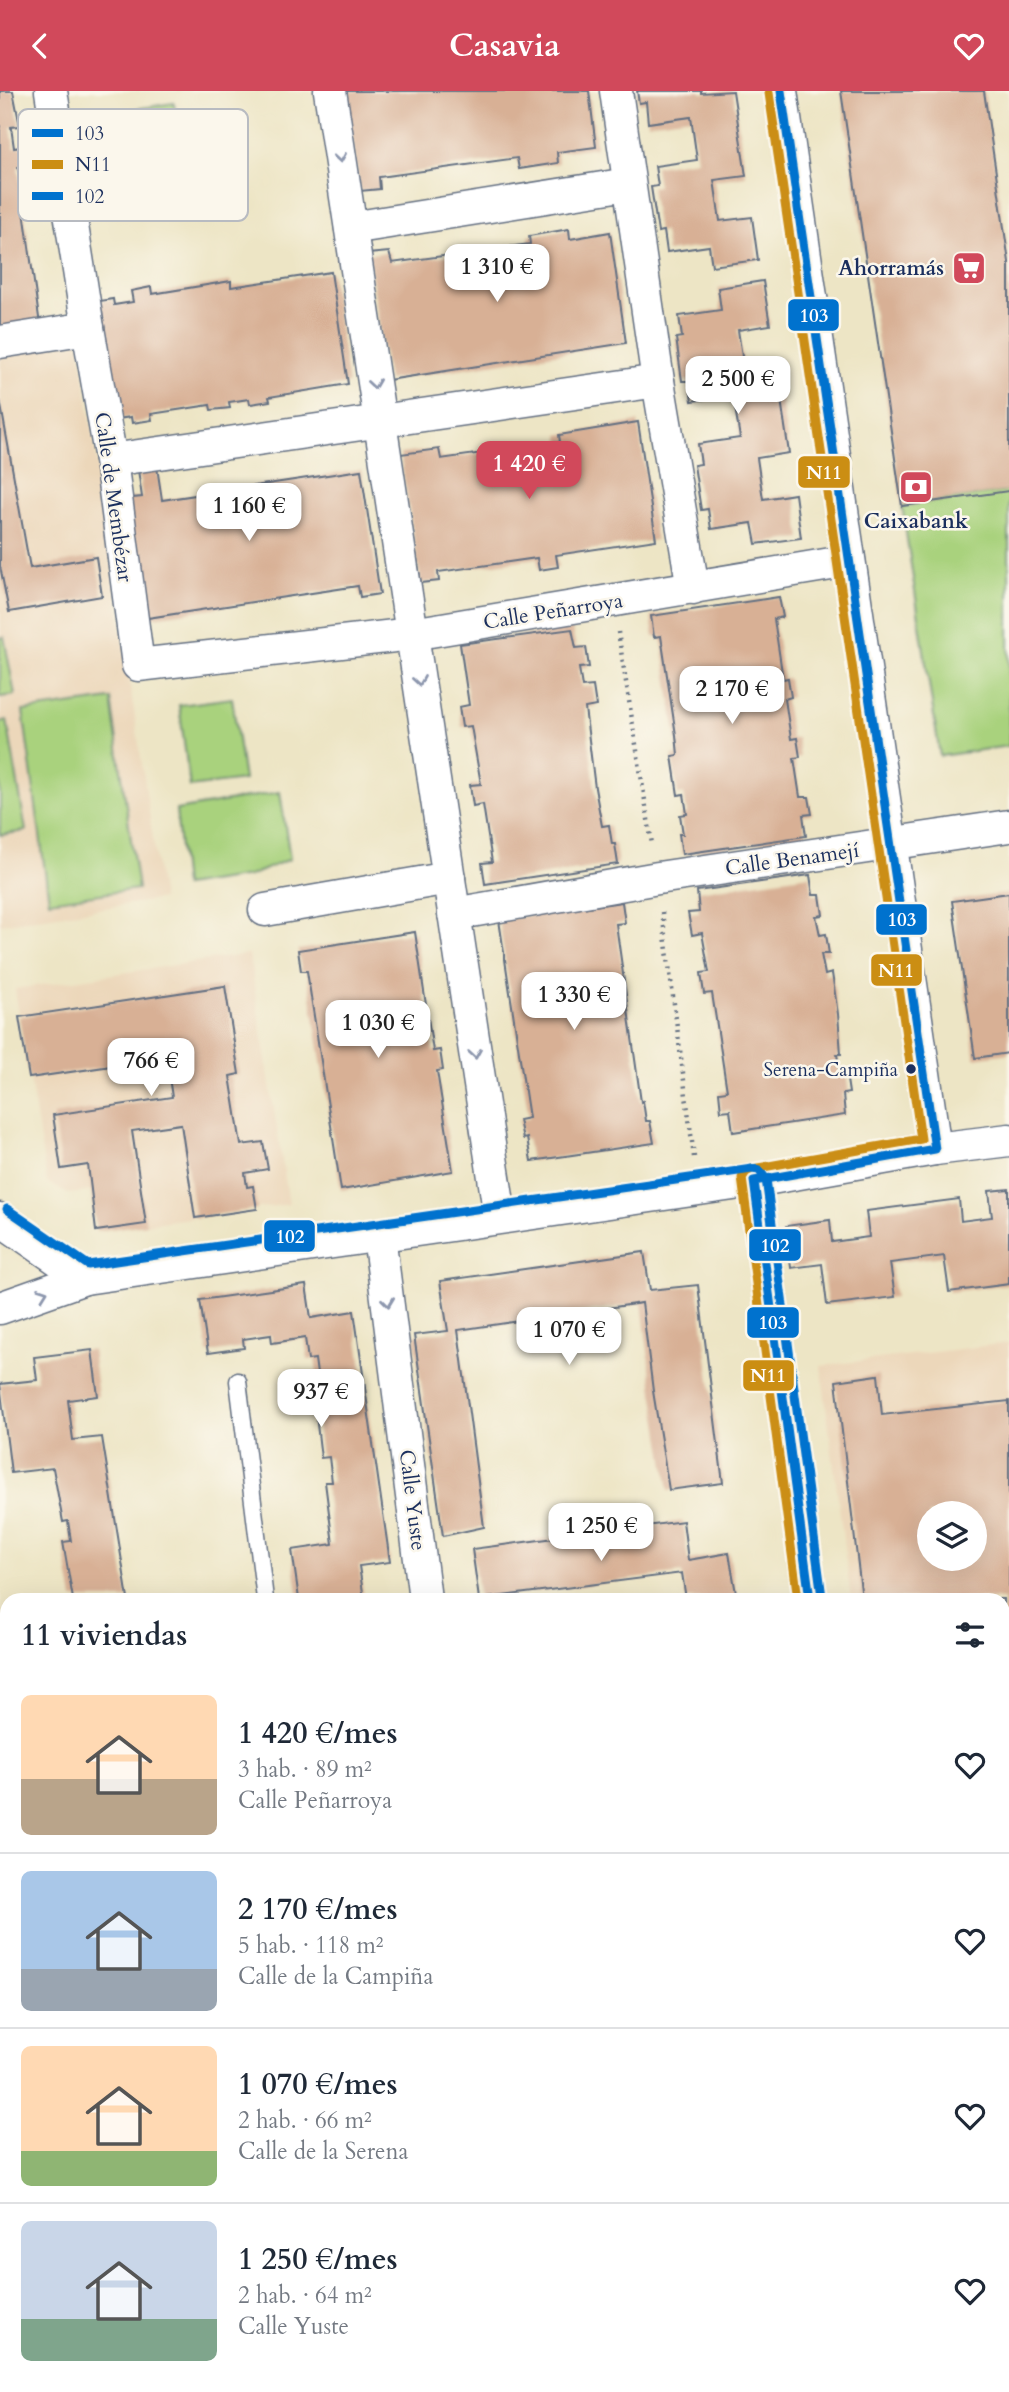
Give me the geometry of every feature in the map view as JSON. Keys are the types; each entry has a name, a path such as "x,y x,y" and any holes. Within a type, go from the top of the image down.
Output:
{"street":[{"name":"Calle de Membézar","path":"51,91 54,109"},
{"path":"330,91 500,1217"},
{"path":"616,91 658,381 693,587"},
{"path":"781,91 935,1149"},
{"path":"351,228 628,184"},
{"name":"Calle de Membézar","path":"71,221 111,460 138,665"},
{"path":"0,342 88,328"},
{"path":"111,460 658,381"},
{"name":"Calle Peñarroya","path":"138,665 412,634 849,561"},
{"name":"Calle Benamejí","path":"454,914 658,878 1009,827"},
{"path":"265,910 449,878"},
{"path":"0,1308 85,1278 754,1181 935,1149 1009,1140"},
{"path":"754,1181 809,1593"},
{"path":"0,1219 19,1235 85,1278"},
{"name":"Calle Yuste","path":"379,1235 424,1593"}],"lane":[{"path":"238,1381 264,1593"}],"path":[{"path":"613,600 658,878 699,1189"}],"shaded area":[{"path":"79,341 162,899 0,924 0,352"},
{"path":"249,954 289,1204 96,1231 91,1191 68,1194 47,1182 15,989"},
{"path":"1009,1343 1009,1593 850,1593 821,1366"}],"green space":[{"path":"174,103 175,109 135,109"},
{"path":"1009,491 1009,746 940,756 902,506"},
{"path":"4,637 15,695 0,697 0,638"},
{"path":"232,698 244,780 190,787 179,705"},
{"path":"111,699 138,889 49,901 23,711"},
{"path":"7,720 26,831 0,835 0,722"},
{"path":"280,792 290,859 249,876 184,886 176,810"}],"building":[{"path":"0,91 13,91 18,116 18,126 11,127 14,148 18,147 18,221 25,221 40,325 0,331"},
{"path":"346,91 589,91 596,147 557,152 558,163 519,169 517,158 379,177 380,189 360,191"},
{"path":"637,91 733,91 746,176 714,180 720,221 752,217 758,260 712,266 709,246 667,252 664,231 658,232 651,187 658,186 655,166 697,160 691,117 648,123 646,102 639,103"},
{"path":"841,91 984,91 1009,262 1009,491 902,506"},
{"path":"569,229 570,239 610,232 626,343 388,380 368,254 389,252 392,263 530,244 529,236"},
{"path":"331,272 348,384 269,397 270,401 250,404 249,399 229,402 230,408 211,410 210,405 151,414 152,420 132,423 131,417 111,420 93,302 113,299 114,305 133,302 131,291 151,287 152,294 231,281 231,287"},
{"path":"763,281 770,325 738,330 744,370 776,366 789,453 757,458 763,499 795,494 801,538 756,544 752,523 711,529 708,509 701,510 694,465 701,464 698,444 740,438 733,395 692,401 689,381 682,381 676,338 682,337 679,316 721,310 718,288"},
{"path":"0,400 30,568 96,557 102,596 9,612 0,566"},
{"path":"638,422 656,540 556,555 558,567 539,570 537,558 438,572 439,581 421,583 400,454 439,449 441,459 560,442 559,435"},
{"path":"157,467 162,500 361,470 380,594 360,597 358,586 141,619 123,499 142,497 138,470"},
{"path":"779,597 783,617 774,619 783,679 788,678 791,697 785,699 791,739 797,738 800,757 794,758 800,797 809,797 812,814 803,815 806,836 682,854 680,815 687,814 684,794 678,795 672,756 678,755 661,636 654,637 651,616"},
{"path":"572,629 576,648 586,647 589,667 579,668 582,687 593,686 596,706 585,708 595,788 602,826 609,825 618,864 485,884 482,863 492,862 483,804 473,806 470,785 481,784 471,726 462,727 459,707 469,705 460,644"},
{"path":"810,875 813,895 820,895 823,915 816,916 820,935 826,934 829,954 821,954 825,975 832,973 838,1014 841,1054 837,1054 840,1074 846,1073 849,1093 843,1094 845,1115 733,1132 730,1110 721,1111 719,1092 727,1091 712,993 704,994 701,973 709,972 702,933 692,935 688,913 699,912 697,891"},
{"path":"1009,893 1009,1053 975,1058 952,901"},
{"path":"622,902 625,923 616,924 641,1102 643,1101 646,1121 650,1121 654,1143 531,1161 527,1138 523,1139 519,1120 529,1118 499,920"},
{"path":"415,932 433,1051 440,1050 443,1070 437,1071 453,1171 341,1190 307,971 301,971 298,950"},
{"path":"225,986 239,1074 230,1076 241,1145 263,1142 268,1169 245,1173 247,1187 253,1186 257,1209 195,1218 181,1124 132,1131 146,1224 96,1231 88,1165 61,1169 53,1115 172,1097 166,1058 29,1078 19,1017"},
{"path":"1009,1189 1009,1284 949,1292 944,1256 890,1263 895,1297 827,1305 822,1264 791,1268 786,1226 830,1220 832,1242 869,1237 866,1211 959,1199 961,1221 992,1217 989,1191"},
{"path":"644,1252 650,1290 698,1285 723,1483 669,1490 642,1303 458,1330 484,1527 443,1536 414,1335 448,1331 440,1281"},
{"path":"306,1285 311,1318 354,1311 390,1562 359,1566 363,1593 298,1593 292,1550 333,1544 325,1482 332,1482 329,1457 321,1458 312,1382 318,1381 315,1359 308,1360 305,1338 272,1343 271,1335 243,1339 244,1348 208,1353 200,1300"},
{"path":"92,1350 98,1396 68,1400 73,1440 102,1437 127,1593 72,1593 63,1542 71,1541 68,1521 63,1522 53,1468 11,1473 0,1384 37,1380 34,1357"},
{"path":"878,1375 882,1415 1009,1401 1009,1593 861,1593 836,1381"},
{"path":"683,1521 688,1560 729,1553 736,1593 685,1593 682,1573 526,1593 478,1593 472,1549"}],"transit line":[{"name":"103","path":"781,91 935,1149 754,1181 809,1593"},
{"name":"N11","path":"769,93 921,1139 752,1169 742,1178 797,1593"},
{"name":"102","path":"7,1209 88,1265 759,1170 766,1179 821,1593"}],"place":[{"name":"Ahorramás","path":"969,268"},
{"name":"Caixabank","path":"916,487"},
{"name":"Serena-Campiña","path":"911,1069"}]}
